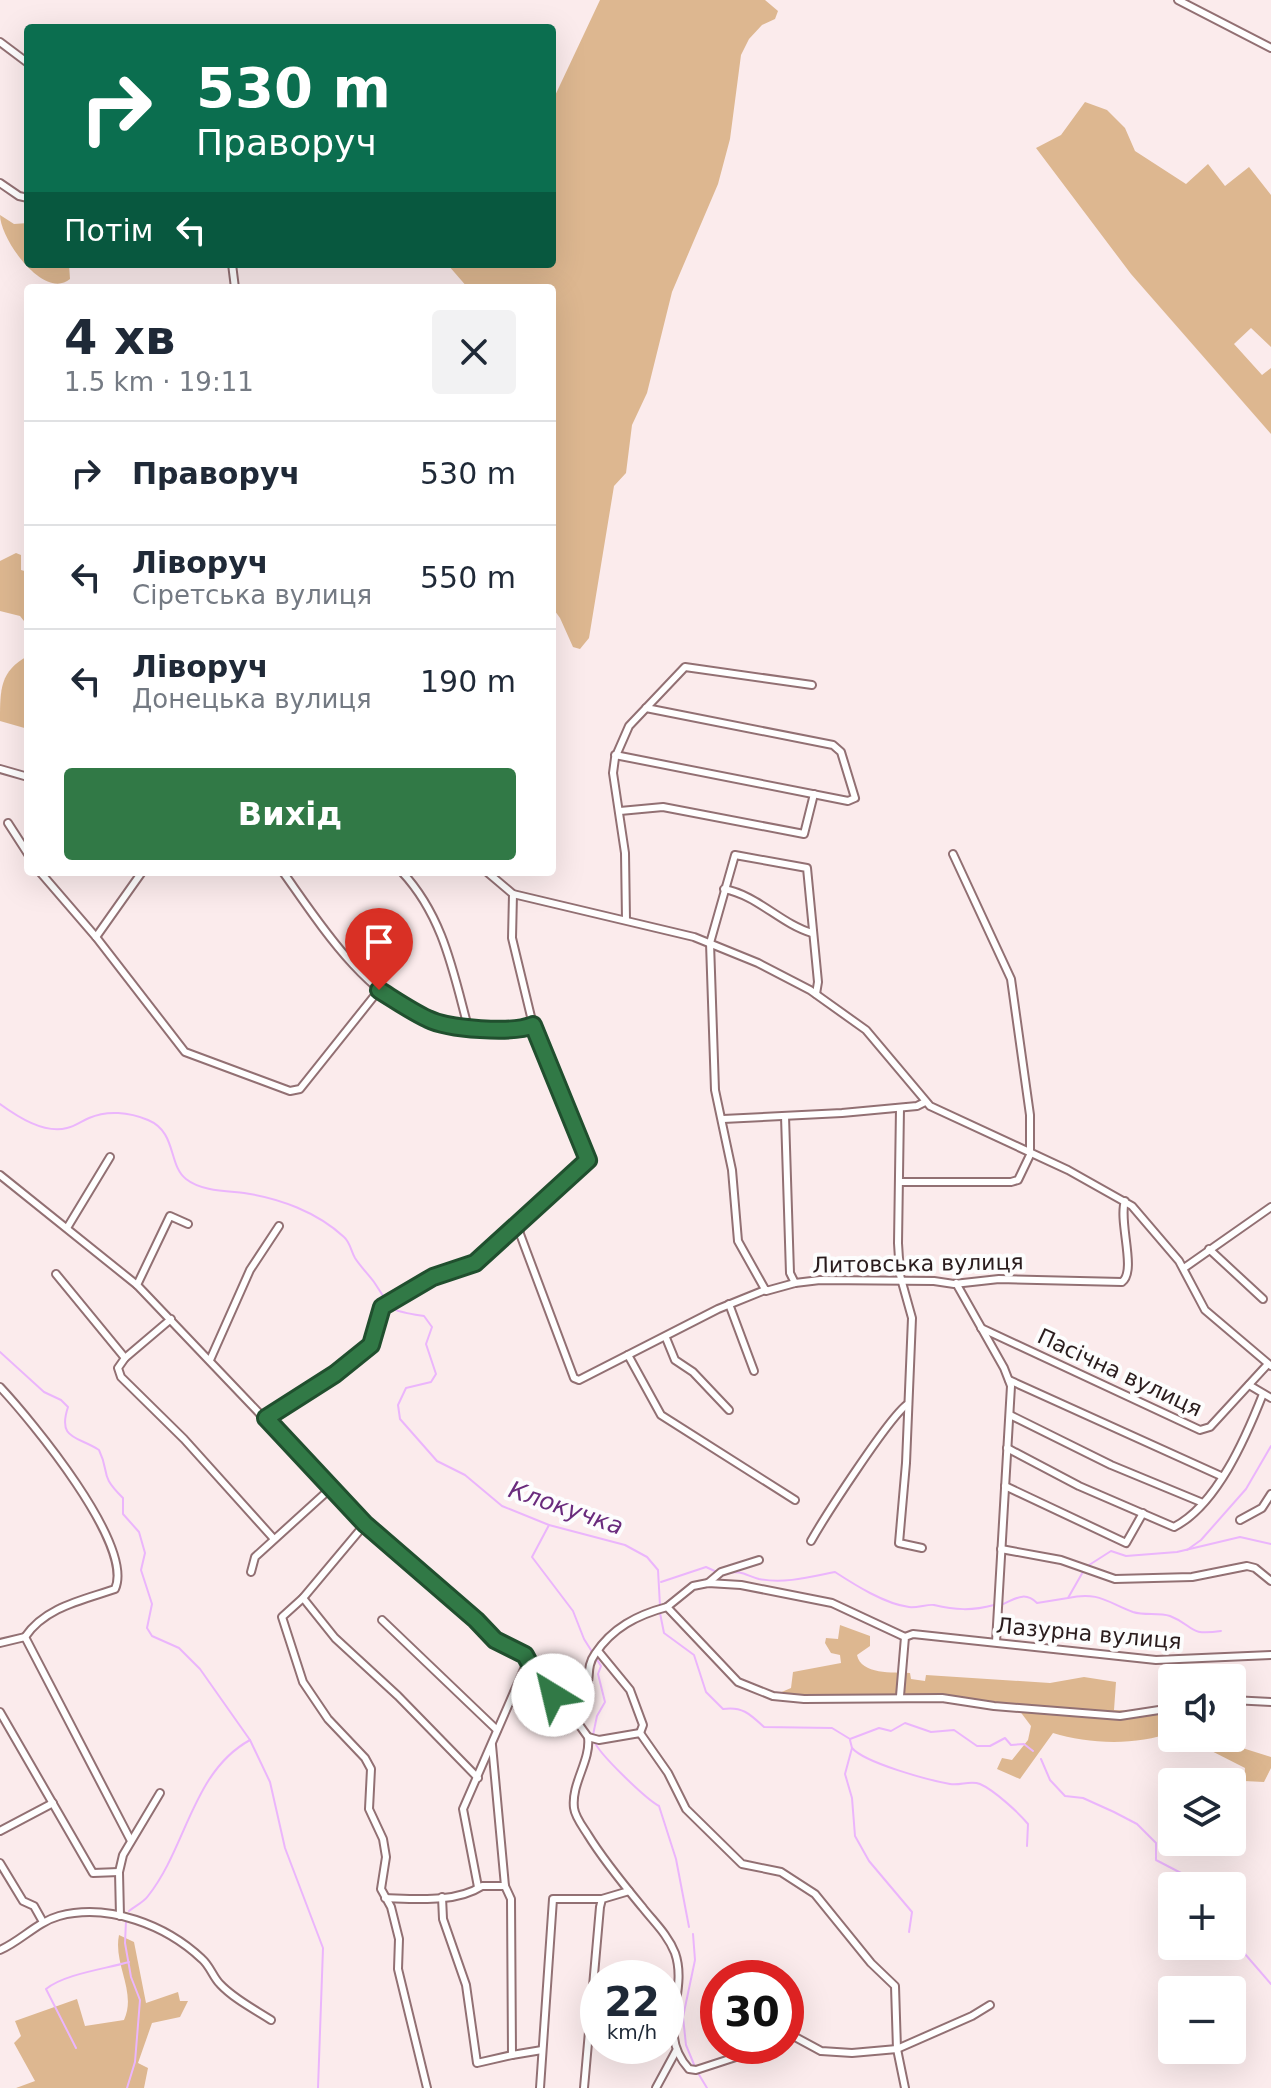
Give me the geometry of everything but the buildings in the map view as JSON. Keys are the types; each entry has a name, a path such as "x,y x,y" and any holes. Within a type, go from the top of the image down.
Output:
{"street":[{"path":"1178,0 1271,48"},
{"path":"0,42 24,60"},
{"path":"0,183 24,197"},
{"path":"626,920 625,853 613,770 615,755 626,731 685,667 812,685"},
{"path":"615,755 848,801 855,799 841,752 833,745 646,708"},
{"path":"0,769 24,776"},
{"path":"620,811 663,807 804,834 814,794"},
{"path":"8,823 24,848"},
{"path":"765,1290 755,1266 738,1241 733,1176 715,1090 710,943 734,856 741,854 806,867 818,985 816,994"},
{"path":"900,1182 1011,1182 1018,1180 1030,1152 1030,1115 1011,976 953,854"},
{"path":"43,876 96,937 185,1052 290,1091 300,1089 379,990"},
{"path":"96,937 139,876"},
{"path":"286,876 351,962 379,990 430,1021 468,1027 521,1029 533,1025"},
{"path":"405,876 425,900 438,924 468,1027"},
{"path":"492,876 513,894 710,943 766,967 816,994 866,1030 925,1102 1125,1201 1153,1227 1184,1268 1205,1310 1270,1365"},
{"path":"724,889 770,908 786,921 812,933"},
{"path":"266,1418 345,1367 371,1345 382,1307 433,1277 475,1263 588,1160 533,1025 512,938 513,894"},
{"path":"723,1119 900,1108 925,1102"},
{"path":"900,1108 898,1243 912,1314 899,1543 922,1548"},
{"path":"785,1116 790,1273 795,1283"},
{"path":"67,1228 110,1157"},
{"path":"0,1175 137,1285 365,1524 495,1640 521,1652 540,1683 562,1701 593,1739"},
{"name":"Литовська вулиця","path":"519,1223 520,1234 574,1378 579,1380 729,1304 765,1290 795,1283 903,1280 956,1283 999,1279 1124,1281 1128,1270 1122,1215 1125,1201"},
{"path":"1184,1268 1271,1207"},
{"path":"137,1285 170,1216 188,1224"},
{"path":"210,1360 250,1270 279,1226"},
{"path":"1209,1249 1263,1299"},
{"path":"56,1274 125,1358"},
{"path":"956,1283 1009,1380 1010,1415 996,1642"},
{"path":"729,1304 754,1371"},
{"path":"171,1319 125,1358 118,1368 121,1377 184,1439 274,1539"},
{"name":"Пасічна вулиця","path":"981,1328 1200,1430 1210,1427 1270,1365"},
{"path":"666,1338 675,1360 693,1372 729,1410"},
{"path":"628,1355 661,1415 795,1500"},
{"path":"1009,1380 1221,1476"},
{"path":"1249,1385 1271,1398"},
{"path":"0,1387 57,1452 103,1528 118,1576 115,1589 57,1610 32,1626 25,1637 0,1643"},
{"path":"1007,1448 1079,1486 1174,1527 1203,1503 1243,1442 1263,1394"},
{"path":"811,1541 883,1434 908,1404"},
{"path":"1010,1415 1111,1465 1203,1503"},
{"path":"1005,1486 1126,1543 1143,1513"},
{"path":"251,1572 255,1557 331,1488"},
{"path":"1240,1520 1262,1508 1271,1494"},
{"path":"365,1524 303,1598 282,1617 303,1682 314,1700 371,1769 369,1809 383,1839 386,1871 381,1878 381,1889 391,1907 399,1939 398,1969 427,2088"},
{"path":"1001,1549 1081,1566 1111,1578 1192,1577 1247,1566 1255,1568 1271,1581"},
{"path":"562,1701 584,1691 590,1680 595,1654 618,1627 662,1609 682,1592 708,1583 719,1573 759,1560"},
{"name":"Лазурна вулиця","path":"708,1583 741,1585 832,1603 905,1637 920,1635 1162,1660 1271,1655"},
{"path":"303,1598 335,1638 398,1696 478,1778"},
{"path":"662,1609 738,1682 761,1693 799,1699 900,1696 1120,1716 1158,1710"},
{"path":"382,1620 497,1730"},
{"path":"25,1637 130,1839"},
{"path":"900,1696 905,1637"},
{"path":"595,1654 630,1690 643,1725 640,1733"},
{"path":"478,1887 463,1809 528,1660"},
{"path":"1246,1701 1271,1702"},
{"path":"0,1712 93,1873 119,1872"},
{"path":"640,1733 593,1739 576,1782 574,1812 598,1852 662,1931 676,1960"},
{"path":"640,1733 668,1773 686,1809 742,1864 781,1872 805,1885 871,1963 895,1986 897,2049 905,2088"},
{"path":"492,1745 505,1886 511,1899 512,2055"},
{"path":"120,1916 119,1872 130,1839 160,1793"},
{"path":"0,1831 53,1803"},
{"path":"0,1863 23,1901 34,1906 43,1922"},
{"path":"385,1898 442,1897 473,1893 478,1887 505,1886"},
{"path":"540,2088 553,1899 602,1899 629,1891"},
{"path":"442,1897 443,1919 466,1985 477,2063 542,2050"},
{"path":"584,2088 594,1947 602,1899"},
{"path":"0,1950 43,1922 80,1913 120,1916 154,1926 188,1949 205,1961 219,1984 271,2020"},
{"path":"804,2040 821,2051 852,2053 897,2049 990,2005"},
{"path":"684,2062 689,2069 696,2070 714,2064"},
{"path":"656,2088 669,2064"}],"shaded area":[{"path":"600,0 765,0 778,11 775,19 762,25 749,39 741,55 730,139 718,184 672,292 647,393 632,425 626,473 614,486 589,638 580,649 573,647 556,612 556,284 465,284 451,268 556,268 556,94"},
{"path":"1085,102 1107,110 1125,128 1135,151 1186,184 1208,164 1225,186 1249,167 1271,195 1271,347 1251,328 1234,344 1262,375 1271,368 1271,434 1131,274 1036,148 1061,135"},
{"path":"0,215 14,224 24,223 24,263 15,252"},
{"path":"29,268 69,268 70,279 60,284 36,275"},
{"path":"16,553 21,555 24,621 20,616 0,611 0,561"},
{"path":"24,659 24,728 0,721 4,682"},
{"path":"840,1625 870,1636 870,1646 857,1655 860,1661 871,1669 910,1673 911,1679 925,1681 926,1675 1050,1683 1084,1677 1116,1682 1114,1710 1158,1708 1158,1737 1112,1742 1053,1733 1020,1779 997,1769 1002,1758 1012,1760 1028,1740 1031,1726 1019,1710 926,1698 847,1700 777,1694 791,1688 793,1672 841,1663 840,1655 831,1653 825,1643 826,1638 838,1639"},
{"path":"1246,1749 1271,1757 1271,1768 1264,1782 1246,1781 1245,1768 1214,1752 1246,1752"},
{"path":"119,1935 134,1942 146,2003 178,1992 180,2001 188,2001 180,2017 152,2023 138,2063 148,2068 144,2088 16,2088 35,2081 14,2043 21,2036 15,2021 77,1999 85,2026 124,2020 128,1999 119,1957"}],"waterway":[{"name":"Клокучка","path":"0,1104 23,1119 49,1129 70,1127 103,1114 141,1117 164,1132 180,1173 192,1183 284,1203 310,1213 333,1228 346,1239 355,1258 389,1304 397,1311 424,1316 432,1327 426,1344 436,1374 431,1382 406,1388 398,1405 400,1419 437,1461 465,1475 502,1506 549,1525 625,1545 647,1557 658,1570 660,1606"},
{"path":"0,1352 44,1392 68,1407 65,1426 72,1436 99,1450 108,1478 123,1498 123,1514 139,1532 145,1553 141,1570 152,1604 147,1628 152,1636 179,1648 200,1669 250,1740 270,1782 285,1848 323,1948 318,2088"},
{"path":"1187,1550 1201,1540 1246,1489 1271,1446"},
{"path":"549,1525 532,1557 573,1611 584,1639 601,1666 598,1674 605,1702 597,1716 593,1735"},
{"path":"1086,1567 1111,1551 1126,1556 1177,1552 1240,1537 1271,1544"},
{"path":"661,1582 706,1567 719,1573"},
{"path":"1001,1605 1023,1597 1037,1603 1068,1598 1084,1570"},
{"path":"728,1573 778,1581 835,1572 870,1593 900,1605 964,1609 994,1605"},
{"path":"1068,1598 1096,1597 1133,1612 1170,1616 1196,1631 1221,1631"},
{"name":"Клокучка","path":"660,1613 664,1633 694,1655 706,1692 723,1709 745,1712 764,1727 832,1728 850,1739 879,1728 891,1731 905,1723 931,1732 954,1730 977,1746 990,1746 1005,1738 1011,1745 1024,1744 1033,1751"},
{"path":"129,1911 146,1898 161,1877 215,1771 250,1740"},
{"path":"850,1740 852,1748 845,1774 852,1798 855,1836 869,1861 912,1912 909,1932"},
{"path":"594,1741 604,1756 659,1806 676,1859 689,1927"},
{"path":"852,1748 883,1765 913,1775 950,1784 972,1783 986,1787 1028,1824 1027,1846"},
{"name":"Клокучка","path":"1041,1759 1050,1780 1065,1796 1083,1798 1137,1824 1156,1843 1156,1860 1179,1872"},
{"path":"126,1921 125,1943 131,1977 140,2000 135,2062 127,2088"},
{"path":"693,1934 695,1960 683,2017 686,2045 695,2067"},
{"name":"Клокучка","path":"1246,1955 1271,1984"},
{"path":"76,2048 46,1989 74,1976 129,1962"},
{"path":"698,2073 707,2088"}],"route":[{"path":"379,990 430,1021 468,1027 521,1029 533,1025 588,1160 475,1263 433,1277 382,1307 371,1345 335,1374 266,1418 365,1524 495,1640 525,1655 540,1683 553,1695"}]}
